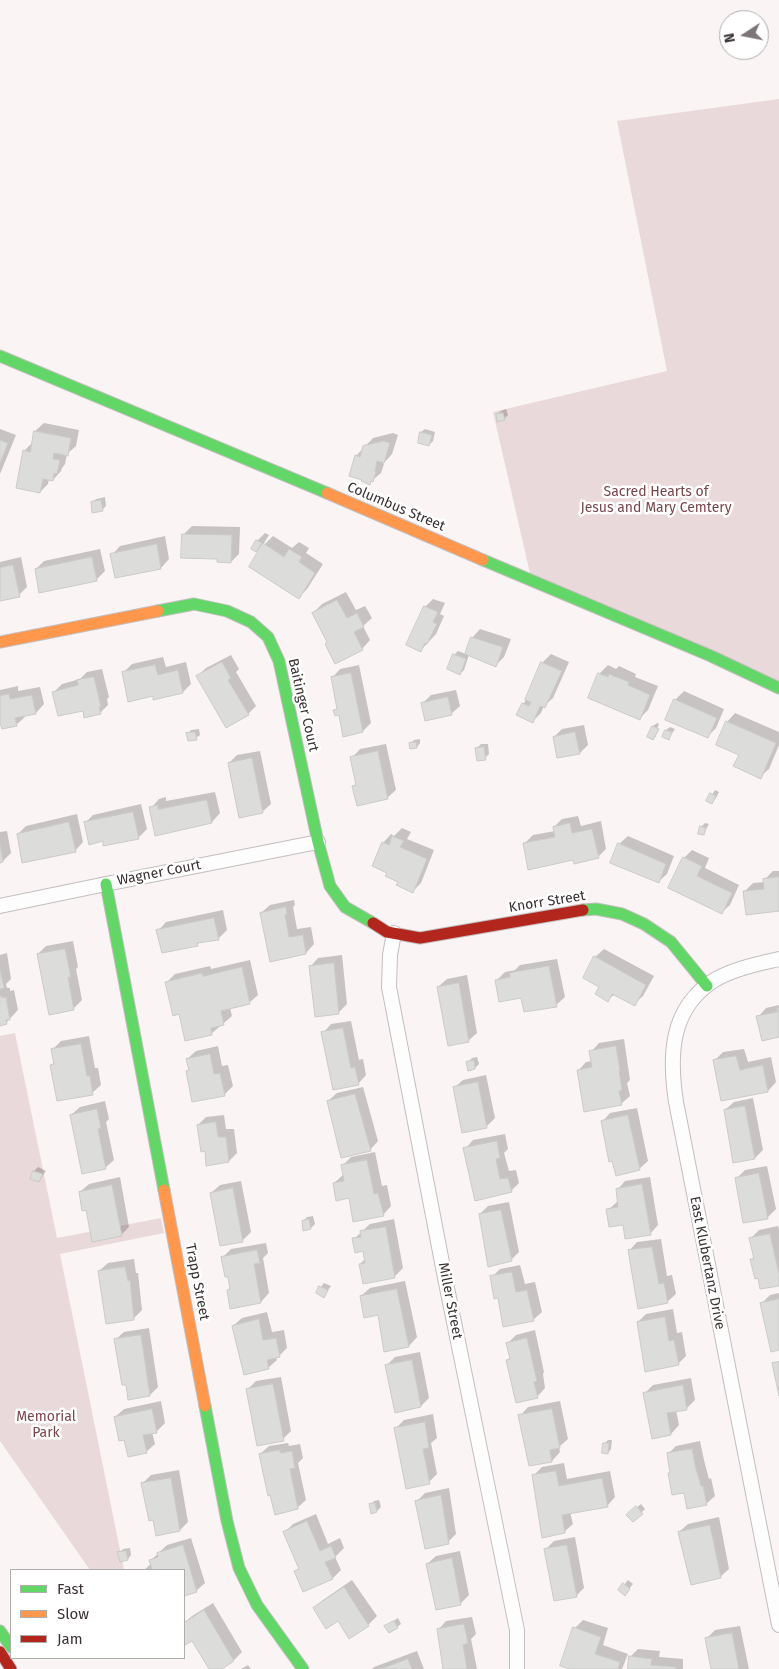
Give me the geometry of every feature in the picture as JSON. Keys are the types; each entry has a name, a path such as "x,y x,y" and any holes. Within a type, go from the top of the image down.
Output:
{"main road":[{"name":"Columbus Street","path":"0,356 711,656 779,688"},
{"name":"Baitinger Court","path":"0,642 194,604 227,611 251,622 268,637 279,661 318,842 330,886 345,907 387,932 394,933"},
{"name":"Trapp Street","path":"106,884 227,1521 238,1568 257,1605 303,1669"},
{"name":"Knorr Street","path":"394,933 420,938 573,911 596,909 629,917 644,924 671,942 707,986"},
{"path":"0,1631 10,1646"},
{"path":"0,1652 11,1669"}],"street":[{"name":"Wagner Court","path":"0,906 318,842"},
{"name":"Miller Street","path":"394,933 390,955 389,987 445,1278 517,1630 517,1669"},
{"name":"East Klubertanz Drive","path":"779,959 736,971 714,980 698,994 684,1013 674,1037 671,1062 672,1078 779,1625"}],"green space":[{"name":"Sacred Hearts of Jesus and Mary Cemtery","path":"779,99 779,688 532,582 493,412 667,371 617,121"},
{"name":"Memorial Park","path":"15,1033 57,1238 161,1218 164,1233 60,1254 124,1569 89,1569 0,1441 0,1036"}],"building":[{"path":"503,413 505,420 497,422 496,414"},
{"path":"34,431 71,438 68,456 54,453 53,459 60,460 57,474 54,473 53,481 43,479 40,493 16,488 23,450 30,452"},
{"path":"420,432 432,435 429,446 418,443"},
{"path":"0,440 8,443 0,463"},
{"path":"384,441 390,443 384,463 377,461 376,472 370,485 349,476 355,455 360,457 363,446"},
{"path":"101,500 103,511 92,513 91,502"},
{"path":"182,534 232,535 231,563 217,562 217,559 181,558"},
{"path":"256,540 262,543 256,552 251,549"},
{"path":"263,543 284,557 289,549 302,557 299,562 315,573 299,599 249,567"},
{"path":"157,544 161,569 115,578 110,554"},
{"path":"92,557 97,581 39,593 35,569"},
{"path":"13,565 20,597 0,601 0,568"},
{"path":"337,600 347,618 357,613 364,627 354,632 363,650 335,664 325,644 327,642 312,613"},
{"path":"424,606 438,612 433,622 437,624 421,652 406,645"},
{"path":"471,637 503,647 496,667 465,654"},
{"path":"453,654 466,659 460,675 447,669"},
{"path":"222,662 231,678 228,680 249,715 226,728 196,676"},
{"path":"541,662 562,671 545,708 540,706 533,723 516,715 522,703 529,706 531,702 525,700"},
{"path":"155,665 158,675 178,670 183,693 153,700 153,696 128,702 122,672"},
{"path":"351,673 363,732 343,737 339,715 335,716 333,710 337,709 331,677"},
{"path":"598,673 608,677 609,674 629,682 628,685 650,695 640,720 588,698"},
{"path":"94,677 101,714 84,718 83,711 58,716 52,692 78,685 77,680"},
{"path":"9,694 10,699 32,695 36,714 15,718 17,726 2,729 0,723 0,696"},
{"path":"448,697 452,715 425,721 421,703"},
{"path":"674,699 717,718 708,738 665,720"},
{"path":"726,721 776,743 761,779 733,766 739,755 716,745"},
{"path":"652,726 659,729 653,740 647,737"},
{"path":"665,730 672,732 669,740 662,737"},
{"path":"195,732 197,740 188,741 186,733"},
{"path":"575,732 580,754 557,758 553,737"},
{"path":"416,742 417,748 410,749 409,743"},
{"path":"484,747 486,760 477,761 475,748"},
{"path":"378,751 388,799 357,806 352,786 356,785 350,757"},
{"path":"252,758 263,813 239,818 228,763"},
{"path":"710,793 716,796 712,804 706,801"},
{"path":"207,800 212,823 155,836 149,807 158,805 158,809"},
{"path":"133,812 139,839 103,846 103,841 89,845 84,822"},
{"path":"69,822 76,852 22,863 17,834"},
{"path":"570,823 572,833 592,829 599,858 574,864 573,860 528,870 523,843 555,837 553,827"},
{"path":"700,826 706,828 704,835 698,834"},
{"path":"392,836 404,841 400,847 427,859 413,893 396,885 398,882 385,876 387,873 372,866 382,842 389,845"},
{"path":"0,843 3,862 0,863"},
{"path":"618,843 666,864 659,883 610,863"},
{"path":"683,857 702,866 697,876 732,893 722,914 668,888"},
{"path":"779,877 779,911 746,915 743,891 764,889 763,879"},
{"path":"286,907 287,914 285,915 289,937 303,935 306,954 270,962 260,913"},
{"path":"214,918 219,940 197,943 198,946 162,953 156,930"},
{"path":"65,949 71,977 68,977 74,1010 49,1015 37,954"},
{"path":"594,956 646,985 635,1006 612,994 608,1002 595,994 599,987 583,978"},
{"path":"334,963 339,1014 315,1017 309,966"},
{"path":"549,966 557,1007 524,1012 521,998 499,1002 495,980 510,977 510,973"},
{"path":"242,967 250,1004 221,1011 224,1025 211,1028 212,1035 185,1041 179,1014 173,1016 165,982 202,973 203,976"},
{"path":"0,969 4,988 0,989"},
{"path":"459,983 469,1042 448,1046 437,987"},
{"path":"0,996 2,998 6,997 10,1020 6,1020 7,1024 0,1026"},
{"path":"777,1008 779,1008 779,1037 762,1041 756,1016 777,1012"},
{"path":"343,1028 351,1068 355,1067 359,1085 333,1090 321,1032"},
{"path":"81,1044 93,1095 57,1101 50,1065 54,1064 51,1049"},
{"path":"616,1046 622,1090 619,1091 622,1105 584,1112 577,1070 592,1067 589,1051"},
{"path":"210,1054 214,1074 220,1073 225,1096 192,1102 186,1071 189,1070 186,1059"},
{"path":"736,1056 740,1070 763,1065 768,1092 721,1101 713,1060"},
{"path":"474,1060 475,1069 468,1071 466,1062"},
{"path":"478,1082 487,1128 462,1133 453,1087"},
{"path":"355,1094 371,1151 341,1158 327,1101"},
{"path":"745,1106 755,1159 733,1163 724,1110"},
{"path":"97,1109 101,1128 98,1129 106,1169 82,1174 70,1115"},
{"path":"628,1115 640,1170 616,1176 612,1161 609,1162 601,1121"},
{"path":"216,1122 218,1137 226,1137 229,1162 206,1166 205,1151 201,1152 197,1125"},
{"path":"497,1141 500,1158 496,1159 500,1179 508,1178 512,1192 475,1201 463,1148"},
{"path":"367,1160 374,1194 378,1193 384,1216 353,1222 349,1198 336,1201 333,1183 344,1181 341,1165"},
{"path":"33,1171 43,1174 39,1182 30,1179"},
{"path":"759,1173 768,1219 743,1223 735,1178"},
{"path":"642,1184 651,1235 625,1239 623,1225 609,1227 606,1209 618,1207 616,1189"},
{"path":"112,1185 122,1236 92,1242 86,1210 82,1211 79,1192"},
{"path":"233,1188 243,1242 220,1246 210,1193"},
{"path":"501,1210 512,1261 488,1267 479,1214"},
{"path":"309,1219 311,1229 303,1231 302,1221"},
{"path":"386,1227 395,1278 363,1284 359,1264 365,1263 363,1251 355,1253 352,1238 361,1237 360,1231"},
{"path":"770,1234 779,1274 779,1286 760,1289 758,1278 755,1279 750,1259 754,1259 749,1238"},
{"path":"652,1247 659,1284 664,1283 668,1303 638,1309 628,1250"},
{"path":"257,1250 260,1263 254,1264 261,1303 230,1309 227,1290 230,1289 228,1277 225,1277 221,1257"},
{"path":"125,1267 128,1281 130,1280 134,1320 106,1324 98,1271"},
{"path":"512,1272 516,1292 527,1290 534,1321 503,1327 498,1298 494,1299 490,1276"},
{"path":"319,1286 328,1290 324,1298 316,1293"},
{"path":"397,1289 409,1347 384,1352 378,1315 364,1318 360,1296"},
{"path":"779,1299 779,1350 771,1352 760,1303"},
{"path":"665,1317 669,1341 674,1340 679,1365 645,1372 637,1322"},
{"path":"259,1319 263,1340 276,1338 280,1357 267,1360 269,1369 244,1375 232,1326"},
{"path":"141,1335 150,1396 128,1400 126,1385 122,1385 114,1339"},
{"path":"527,1338 537,1381 534,1382 538,1398 516,1403 506,1360 510,1359 506,1343"},
{"path":"412,1360 421,1407 395,1413 385,1365"},
{"path":"779,1362 779,1396 772,1363"},
{"path":"273,1384 284,1441 257,1446 246,1389"},
{"path":"683,1385 687,1410 667,1413 671,1435 652,1439 643,1393"},
{"path":"152,1409 157,1433 143,1435 147,1453 128,1457 124,1440 119,1441 114,1417"},
{"path":"552,1409 560,1448 550,1450 552,1462 529,1466 518,1415"},
{"path":"425,1422 429,1448 423,1449 430,1484 406,1489 394,1428"},
{"path":"603,1443 609,1443 608,1454 602,1453"},
{"path":"692,1449 707,1505 687,1509 684,1493 672,1495 667,1453"},
{"path":"280,1450 280,1453 292,1451 295,1468 290,1469 298,1509 275,1515 270,1495 268,1496 259,1454"},
{"path":"556,1471 559,1486 602,1478 608,1507 562,1515 565,1533 542,1538 532,1475"},
{"path":"171,1478 180,1531 156,1536 153,1520 149,1521 141,1483"},
{"path":"441,1495 449,1544 425,1549 415,1501"},
{"path":"375,1503 377,1512 371,1514 369,1504"},
{"path":"636,1506 643,1514 633,1522 626,1515"},
{"path":"307,1521 320,1551 331,1546 336,1558 325,1562 333,1579 303,1592 294,1571 299,1569 283,1532"},
{"path":"710,1525 721,1578 691,1585 678,1532"},
{"path":"183,1545 197,1592 185,1596 185,1569 152,1569 149,1560 158,1557 157,1553"},
{"path":"567,1545 577,1597 554,1601 544,1549"},
{"path":"126,1551 128,1560 120,1562 117,1552"},
{"path":"452,1558 461,1605 436,1610 426,1564"},
{"path":"623,1583 630,1589 625,1596 618,1590"},
{"path":"344,1587 369,1626 349,1639 338,1621 326,1629 313,1608"},
{"path":"204,1610 234,1661 222,1669 209,1669 192,1641 185,1645 185,1622"},
{"path":"394,1621 398,1628 389,1633 384,1626"},
{"path":"464,1624 468,1643 463,1645 467,1669 443,1669 437,1629"},
{"path":"573,1627 601,1637 595,1654 620,1662 618,1669 570,1669 560,1666"},
{"path":"732,1633 739,1669 711,1669 705,1638"},
{"path":"629,1656 652,1659 651,1665 676,1667 675,1669 628,1669"},
{"path":"408,1659 412,1669 381,1669"}],"traffic: fast":[{"path":"0,356 327,493"},
{"path":"483,560 711,656 779,688"},
{"path":"158,611 194,604 227,611 251,622 268,637 279,661 318,842 330,886 345,907 373,923"},
{"path":"106,884 164,1190"},
{"path":"583,910 596,909 622,914 644,924 671,942 707,986"},
{"path":"205,1406 227,1521 239,1568 257,1605 303,1669"},
{"path":"0,1631 10,1646"}],"traffic: slow":[{"path":"327,493 483,560"},
{"path":"0,642 158,611"},
{"path":"164,1190 205,1406"}],"traffic: jam":[{"path":"373,923 387,932 420,938 583,910"},
{"path":"0,1652 11,1669"}]}
